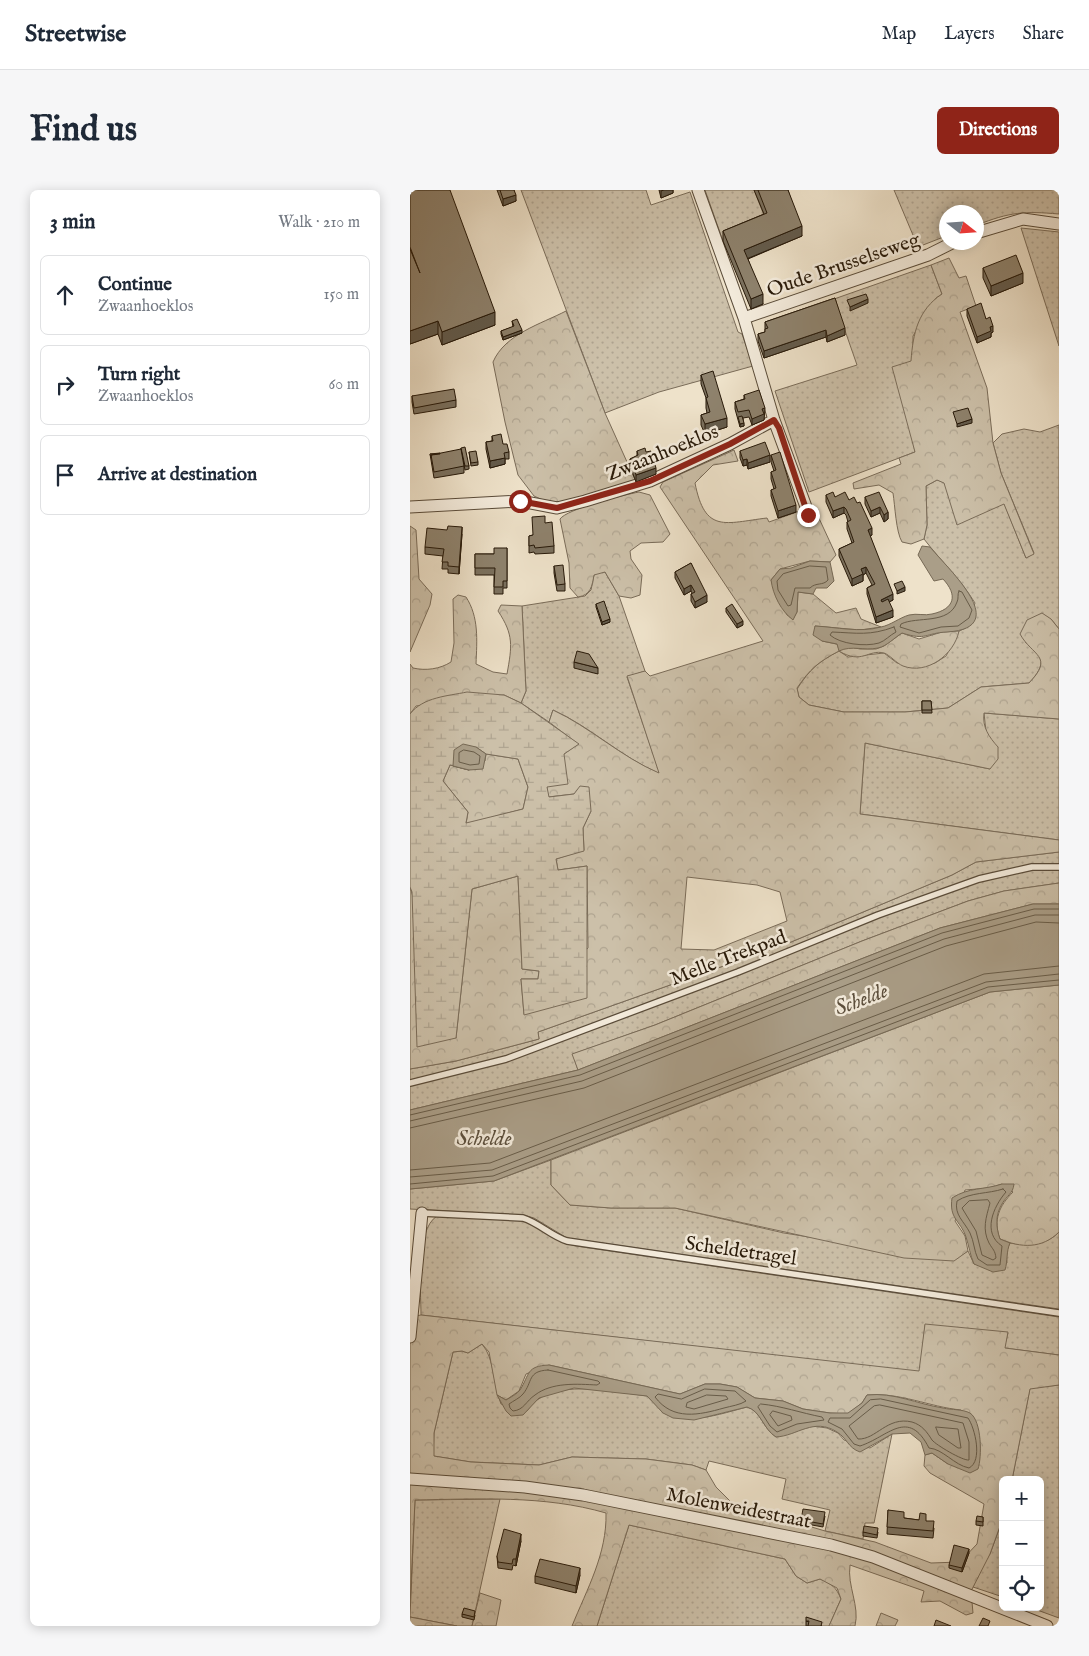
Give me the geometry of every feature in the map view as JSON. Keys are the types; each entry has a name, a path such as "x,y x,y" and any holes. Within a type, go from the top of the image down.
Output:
{"street":[{"path":"698,190 744,318 774,420 779,428 808,515"},
{"path":"984,231 1023,219 1059,224"},
{"name":"Oude Brusselseweg","path":"744,318 928,255 939,250"},
{"name":"Zwaanhoeklos","path":"410,507 520,501 557,508 650,481 730,444 774,420"},
{"path":"410,1337 422,1214"},
{"name":"Molenweidestraat","path":"410,1479 525,1487 575,1494 832,1545 872,1557 1047,1626"}],"lane":[{"name":"Melle Trekpad","path":"410,1083 506,1059 738,972 878,915 979,879 1032,867 1059,868"},
{"name":"Scheldetragel","path":"422,1214 523,1218 538,1224 567,1241 1059,1313"}],"green space":[{"path":"521,190 646,190 651,205 690,192 738,332 742,334 753,366 659,392 605,413"},
{"path":"705,190 754,190 767,223 723,241"},
{"path":"894,190 1059,190 1059,214 1017,214 999,217 984,222 984,205 939,205 939,239 918,247"},
{"path":"1021,228 1059,232 1059,346"},
{"path":"949,258 959,278 966,276 976,306 960,312 987,388 993,443 1001,473 1034,554 1026,558 1004,504 957,525 944,483 937,480 926,486 927,525 924,539 911,544 902,542 900,538 893,493 879,485 854,489 853,483 901,464 899,458 915,452 892,367 911,361 913,341 918,323 927,307 942,294 931,265"},
{"path":"931,265 942,294 936,298 913,336 912,437 915,452 809,492 775,391 857,365 834,299"},
{"path":"566,311 605,413 636,482 561,502 545,501 534,496 518,475 493,362 506,344 515,337 535,325"},
{"path":"1059,425 1059,629 1051,619 1025,642 1036,652 1041,661 1039,671 1029,683 981,687 948,708 905,712 844,712 809,705 799,697 797,689 810,671 839,651 848,657 884,653 897,663 935,663 946,656 959,631 966,628 975,603 957,578 924,539 927,525 926,486 937,480 944,482 950,496 1004,503 1026,558 1034,553 1001,473 993,443 1002,434 1024,429 1040,432"},
{"path":"734,450 738,461 713,465 695,483 699,499 711,518 719,522 728,523 767,518 769,522 800,511 803,518 817,514 836,555 830,562 810,561 780,569 771,580 787,615 793,619 797,612 798,592 813,594 836,613 856,608 861,619 881,627 860,630 815,626 822,641 860,649 876,649 884,646 902,633 919,639 942,632 959,631 952,648 945,655 938,661 921,668 903,666 884,653 878,652 853,657 839,651 815,666 797,688 799,697 809,705 844,712 905,712 948,708 981,687 1029,683 1037,674 1041,661 1020,634 1027,620 1042,613 1051,619 1059,629 1059,719 984,713 984,723 987,732 998,747 998,759 990,769 865,743 860,814 1059,840 1059,852 976,862 952,875 791,942 538,1032 539,1039 456,1061 410,1069 410,887 456,1038 472,889 518,876 522,969 539,971 538,979 521,979 524,1014 588,948 587,866 558,870 556,859 584,850 583,828 591,811 574,794 548,797 547,787 564,754 578,744 549,722 553,710 632,759 659,773 627,676 645,671 650,676 763,641 660,487 663,482","holes":["687,877 757,885 780,892 787,921 714,950 681,949"]},
{"path":"639,492 650,495 670,534 663,542 641,543 630,551 631,559 642,575 640,595 631,598 619,596 605,572 594,575 588,592 578,597 570,588 569,563 560,519 584,507"},
{"path":"410,526 416,530 419,579 432,594 430,605 410,652"},
{"path":"599,572 605,572 619,596 645,671 627,677 660,774 632,759 567,717 553,710 549,722 521,703 526,691 522,606 585,596 591,590 594,575"},
{"path":"458,595 466,597 473,613 477,646 476,664 493,672 507,674 511,648 507,627 498,611 501,605 522,606 526,691 521,703 504,695 416,706 410,714 410,664 413,668 428,669 438,668 451,662 454,643 453,599"},
{"path":"467,692 504,695 521,703 579,744 564,754 568,784 547,787 549,797 574,794 580,786 589,787 591,811 583,828 584,851 556,859 558,870 587,866 587,998 524,1015 521,979 538,979 539,971 522,969 518,876 472,889 456,1038 417,1047 412,892 410,887 410,714 415,708 429,701","holes":["476,747 486,754 518,759 528,787 523,809 466,823 468,812 443,781 450,765 453,766"]},
{"path":"984,713 1059,719 1059,840 860,814 865,743 990,769"},
{"path":"486,754 518,759 528,787 523,809 466,824 468,812 443,781 450,765 469,770 485,761"},
{"path":"1059,852 1059,883 1004,891 968,901 862,941 655,1025 573,1054 578,1070 410,1110 410,1069 456,1061 539,1039 538,1032 791,942 952,875 976,862"},
{"path":"1059,883 1059,904 1033,904 940,928 578,1070 572,1054 655,1025 862,941 968,901 1004,891"},
{"path":"1059,985 1059,1232 1046,1242 1023,1245 1000,1239 997,1219 1001,1208 1013,1192 1002,1184 989,1188 965,1190 955,1221 965,1236 968,1251 954,1261 904,1258 675,1208 611,1208 570,1205 551,1185 551,1160 990,992"},
{"path":"551,1160 551,1185 570,1205 611,1208 675,1208 784,1233 953,1260 968,1251 974,1264 1007,1263 1006,1251 1010,1243 1036,1244 1049,1240 1059,1232 1059,1309 567,1238 534,1218 523,1215 410,1209 410,1189 494,1181"},
{"path":"437,1216 526,1221 561,1242 576,1246 1059,1317 1059,1355 1004,1348 1008,1333 925,1325 920,1372 421,1315 420,1276 422,1247 430,1223"},
{"path":"421,1315 919,1371 925,1324 1008,1332 1005,1348 1059,1355 1059,1385 1030,1389 1013,1476 999,1476 999,1529 990,1554 967,1599 972,1602 973,1613 966,1615 940,1601 921,1602 924,1591 850,1565 850,1581 856,1611 855,1626 829,1626 841,1599 837,1588 820,1579 807,1583 796,1576 785,1559 629,1525 597,1626 572,1626 600,1557 606,1513 559,1503 511,1499 415,1500 410,1606 410,1317","holes":["482,1344 489,1352 497,1395 506,1400 519,1391 526,1374 549,1365 680,1394 705,1384 720,1384 737,1387 755,1398 783,1401 803,1409 830,1413 848,1414 862,1403 867,1395 891,1396 961,1410 948,1464 932,1453 925,1455 924,1466 930,1473 984,1504 977,1544 960,1562 931,1563 875,1542 825,1531 732,1503 716,1487 706,1470 692,1465 646,1459 572,1457 539,1465 471,1462 434,1456 434,1433 453,1352 462,1351 468,1353"]},
{"path":"482,1344 492,1365 501,1404 527,1411 537,1400 550,1393 583,1389 601,1390 647,1396 659,1407 682,1417 707,1417 747,1407 756,1412 768,1430 776,1437 812,1426 827,1428 838,1433 844,1440 870,1448 892,1434 874,1523 865,1523 863,1539 825,1531 830,1510 782,1499 786,1479 709,1461 706,1470 692,1465 646,1459 572,1457 539,1465 471,1462 433,1456 434,1433 453,1352 462,1351 468,1353"},
{"path":"1059,1385 1059,1618 1040,1611 1044,1611 1044,1476 1013,1476 1030,1388"},
{"path":"500,1499 472,1626 457,1626 410,1617 415,1500"},
{"path":"629,1525 785,1559 796,1576 807,1583 820,1579 828,1583 833,1586 841,1599 829,1626 597,1626"},
{"path":"999,1529 999,1596 973,1587 983,1564 990,1554"},
{"path":"480,1593 501,1600 496,1626 472,1626"},
{"path":"881,1613 898,1620 895,1626 876,1626"},
{"path":"410,1617 457,1626 410,1626"}],"water":[{"path":"922,546 930,547 961,582 970,596 976,609 975,620 966,628 921,636 902,633 878,648 849,648 839,651 837,644 822,641 813,635 815,626 856,630 873,629 888,625 909,615 929,615 946,609 952,601 951,591 943,579 934,581 918,555"},
{"path":"810,561 830,562 834,581 827,588 816,588 813,594 798,592 797,612 793,620 778,602 771,580 780,569 791,568"},
{"path":"463,744 476,747 486,754 483,769 469,770 453,766 454,750"},
{"name":"Schelde","path":"1033,904 1059,904 1059,985 990,992 494,1181 410,1189 410,1110 578,1070 940,928"},
{"path":"1002,1184 1014,1184 1000,1208 997,1222 1000,1239 1010,1243 1005,1270 993,1272 974,1264 964,1231 952,1211 951,1205 952,1198 958,1194"},
{"path":"549,1365 680,1394 705,1384 720,1384 737,1387 755,1398 783,1401 803,1409 830,1413 848,1413 862,1403 867,1395 887,1395 946,1409 964,1411 974,1417 979,1431 980,1456 978,1469 970,1473 948,1464 932,1453 925,1455 921,1442 910,1433 892,1434 860,1452 853,1448 837,1432 821,1426 806,1428 776,1437 768,1430 756,1412 747,1407 694,1420 673,1418 663,1413 647,1396 574,1388 539,1398 523,1415 511,1416 497,1395 506,1400 520,1390 532,1369"}],"building":[{"path":"410,190 450,190 495,312 442,332 438,321 410,331 410,249 420,273 410,247"},
{"path":"500,190 514,190 516,195 503,199"},
{"path":"758,190 788,190 802,226 744,250 763,294 751,299 723,231 767,213"},
{"path":"1016,255 1023,273 991,286 983,268"},
{"path":"866,294 868,299 850,307 847,300"},
{"path":"835,298 845,328 827,336 826,330 764,351 758,334 765,332 765,329 768,328 765,322"},
{"path":"981,303 986,319 990,317 993,326 990,327 991,331 977,337 967,309"},
{"path":"517,319 522,330 503,337 501,331 514,326 512,321"},
{"path":"713,371 727,418 705,424 701,415 710,412 706,398 708,397 701,375"},
{"path":"454,389 456,400 414,408 412,396"},
{"path":"759,390 765,408 762,409 764,414 752,419 749,410 738,412 735,402 745,399 744,395"},
{"path":"968,408 972,419 957,424 953,412"},
{"path":"742,416 744,423 740,424 738,417"},
{"path":"501,434 503,444 507,444 509,452 504,453 505,458 490,461 486,442 493,441 492,436"},
{"path":"765,442 770,455 748,463 747,459 743,460 740,451"},
{"path":"465,447 469,466 465,466 461,448"},
{"path":"645,448 646,452 651,451 656,468 636,475 630,459 638,455 637,451"},
{"path":"461,449 464,466 434,472 431,455"},
{"path":"476,451 478,462 471,463 469,452"},
{"path":"780,452 796,505 778,511 771,490 776,488 771,472 776,470 771,455"},
{"path":"833,492 835,497 845,492 849,500 854,497 857,503 860,502 872,528 868,530 893,594 881,600 882,602 888,599 893,610 876,617 867,588 875,584 866,567 861,569 863,574 852,579 839,549 854,542 847,522 851,520 844,507 833,511 826,495"},
{"path":"879,492 888,512 884,515 880,507 871,511 865,497"},
{"path":"545,516 545,523 552,522 554,546 535,548 534,545 529,546 529,536 533,535 532,517"},
{"path":"448,526 462,527 459,567 448,566 448,562 442,562 444,549 425,547 427,528 447,530"},
{"path":"494,548 507,548 507,581 503,581 503,587 494,587 495,568 475,568 475,554 494,554"},
{"path":"691,563 707,595 695,602 691,594 695,592 691,585 684,589 675,572"},
{"path":"563,565 565,584 557,585 554,566"},
{"path":"902,581 905,587 897,591 894,584"},
{"path":"604,601 610,619 602,622 596,604"},
{"path":"732,604 743,621 737,624 726,608"},
{"path":"577,651 589,654 598,668 574,662"},
{"path":"922,701 931,701 932,710 922,710"},
{"path":"803,1509 825,1512 823,1524 801,1520"},
{"path":"888,1510 904,1512 904,1518 919,1520 920,1513 926,1514 926,1521 934,1521 933,1531 887,1527"},
{"path":"977,1516 983,1517 983,1522 976,1521"},
{"path":"864,1526 878,1528 877,1535 863,1532"},
{"path":"504,1529 521,1534 516,1559 513,1559 512,1564 498,1562 497,1556"},
{"path":"954,1545 969,1549 962,1568 949,1565"},
{"path":"540,1559 580,1568 576,1586 535,1576"},
{"path":"464,1608 475,1611 474,1617 462,1614"},
{"path":"806,1617 822,1622 821,1626 808,1626 809,1621 806,1621"},
{"path":"983,1618 990,1621 988,1626 979,1626"},
{"path":"936,1620 951,1626 934,1626"}],"route":[{"path":"520,501 557,508 650,481 768,426 774,420 779,428 808,515"}]}
